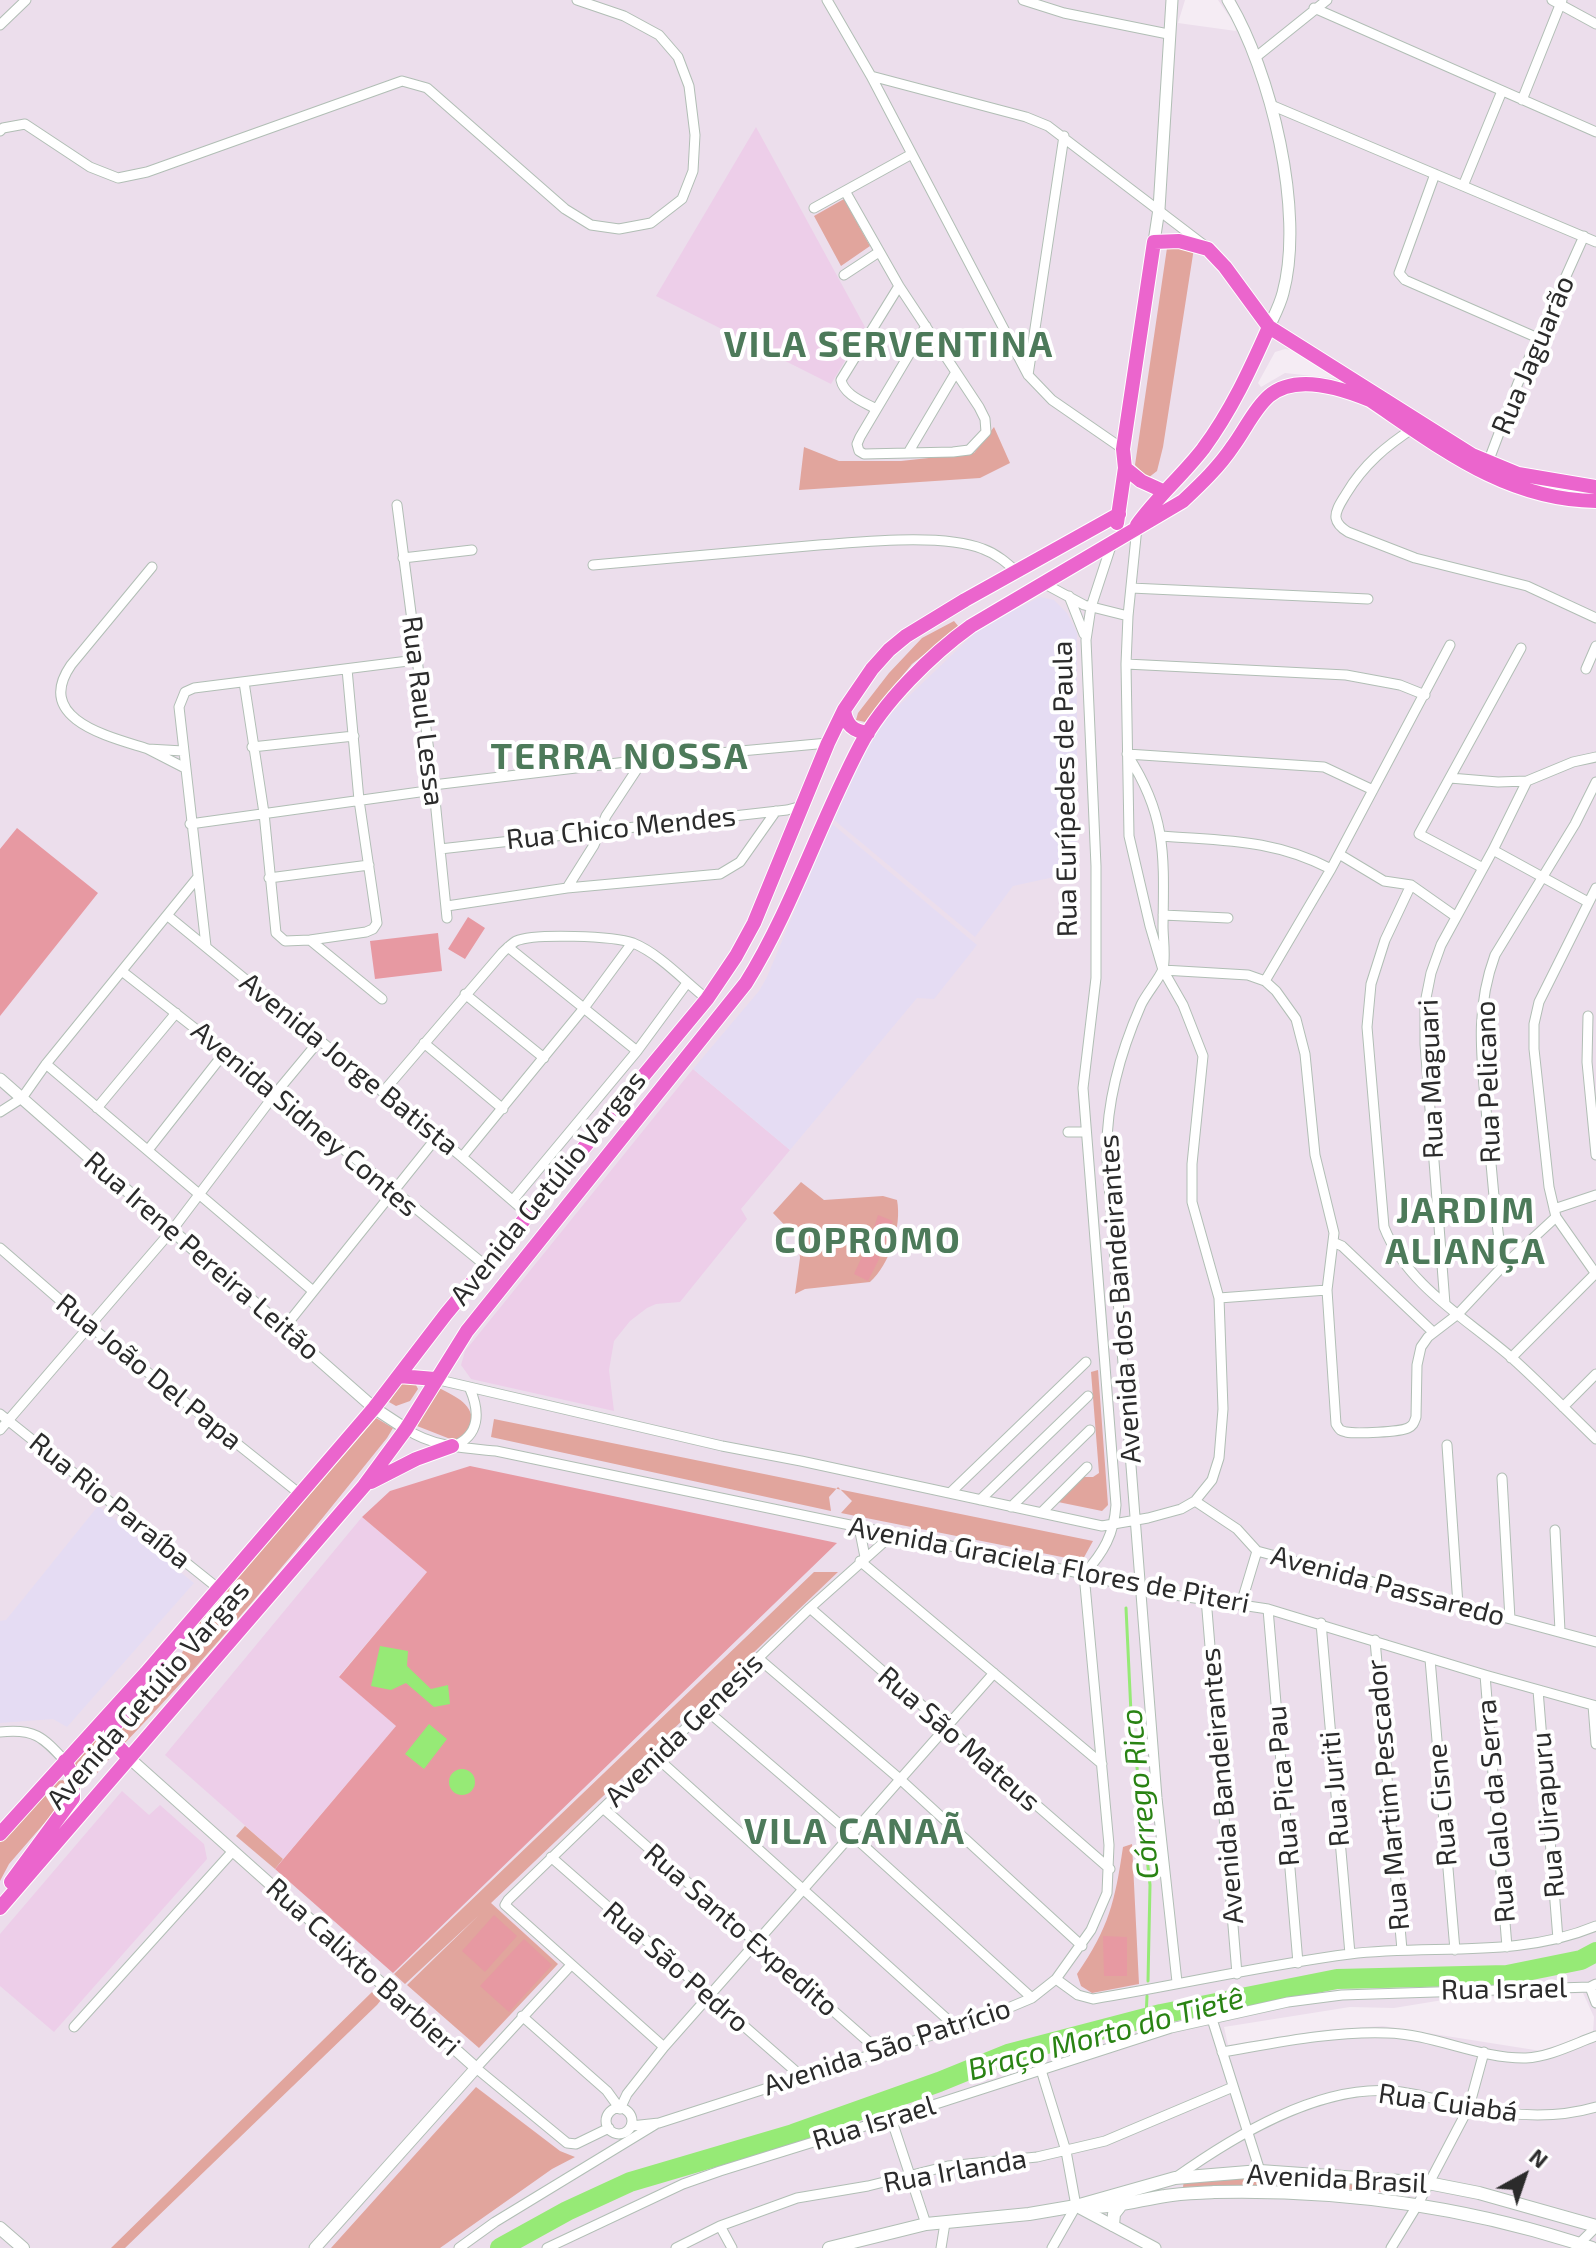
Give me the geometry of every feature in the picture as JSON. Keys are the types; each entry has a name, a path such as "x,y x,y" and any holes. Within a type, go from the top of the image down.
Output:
{"main road":[{"path":"1154,242 1179,241 1208,249 1269,327 1486,469 1593,491"},
{"name":"Rua Eurípedes de Paula","path":"1112,543 1119,514 1125,468 1123,449 1154,242"},
{"name":"Avenida Getúlio Vargas","path":"1137,525 1163,491 1189,467 1218,428 1269,327"},
{"name":"Avenida Getúlio Vargas","path":"0,1908 364,1486 406,1429 467,1331 746,983 769,946 822,824 868,733 919,671 963,632 1137,525 1162,515 1204,482 1232,449 1258,408 1270,395 1284,388 1316,385 1351,392 1417,426"},
{"path":"1125,468 1141,481 1163,491"},
{"name":"Avenida Getúlio Vargas","path":"0,1834 146,1673 374,1408 528,1214 707,999 754,923 828,743 844,710 872,669 898,643 965,600 1119,514"},
{"path":"844,710 848,724 868,733"},
{"path":"399,1376 435,1379"},
{"path":"364,1486 404,1465 452,1446"},
{"path":"128,1757 113,1741 111,1731 143,1687 146,1673"},
{"path":"0,1900 73,1798 73,1777 65,1761"},
{"name":"Avenida Brasil","path":"829,2248 926,2224 1076,2206 1175,2178 1260,2171 1428,2183 1596,2226"},
{"name":"Avenida Brasil","path":"1076,2206 1107,2208 1167,2195 1234,2192 1339,2196 1418,2204 1474,2214 1583,2247"},
{"path":"1113,2225 1114,2214 1121,2205"},
{"path":"0,2228 23,2248"}],"street":[{"path":"0,25 26,0"},
{"path":"0,131 25,124 90,167 118,178 147,172 402,81 427,88 565,209 591,225 619,229 651,223 682,199 693,171 695,135 689,86 678,57 659,35 624,16 577,0"},
{"path":"827,0 871,76 1028,375 1052,400 1123,449"},
{"path":"1023,0 1064,13 1168,34"},
{"path":"1064,13 1066,0"},
{"name":"Rua Eurípedes de Paula","path":"1154,242 1159,209 1172,0"},
{"path":"1228,0 1256,57 1271,105 1285,184 1289,251 1283,293 1269,327"},
{"path":"1256,57 1327,0"},
{"path":"1522,100 1558,1 1596,24"},
{"path":"1314,8 1596,132"},
{"path":"871,76 1026,117 1048,126 1208,249"},
{"path":"1463,186 1502,91"},
{"path":"1271,105 1596,242"},
{"path":"1028,375 1064,136"},
{"path":"814,208 910,155"},
{"path":"1435,174 1399,270 1405,280 1538,338"},
{"path":"845,191 899,286 926,326 956,372 985,419 986,432 969,450 864,454 857,444 926,326"},
{"name":"Rua Jaguarão","path":"1486,469 1538,338 1584,236"},
{"path":"844,275 879,252"},
{"path":"876,409 849,393 842,387 841,380 899,286"},
{"path":"908,453 956,372"},
{"path":"1417,426 1369,461 1356,478 1338,507 1336,518 1340,527 1415,558 1527,586 1596,618"},
{"name":"Rua Raul Lessa","path":"397,505 447,918"},
{"path":"1137,525 1126,664 1129,836 1163,970 1183,1005 1203,1056 1192,1164 1192,1202 1219,1298 1223,1409 1219,1458 1212,1480 1195,1501"},
{"path":"593,565 763,548 924,541 981,547 998,556 1018,573"},
{"name":"Rua Eurípedes de Paula","path":"1084,1574 1103,1550 1114,1526 1115,1472 1086,1132 1084,1066 1096,978 1096,866 1086,640 1091,607 1112,543"},
{"path":"403,558 472,550"},
{"path":"152,567 63,676 62,700 78,723 148,749 185,768"},
{"path":"1045,584 1091,607 1128,616"},
{"path":"1131,588 1368,599"},
{"path":"1069,596 1086,640"},
{"path":"1265,981 1331,869 1450,645"},
{"path":"1586,669 1596,646"},
{"path":"1483,868 1419,834 1521,648"},
{"path":"206,946 179,707 185,692 194,688 416,660"},
{"path":"1126,664 1346,675 1400,685 1425,695"},
{"path":"244,682 264,813 276,933 285,941 310,940 366,932 373,929 376,917 359,800 347,669"},
{"path":"252,747 354,736"},
{"path":"190,824 643,760 828,743"},
{"path":"148,749 183,751"},
{"path":"1127,754 1324,767 1373,790"},
{"path":"1127,754 1148,791 1162,836 1163,970"},
{"path":"1450,778 1527,781 1573,762 1596,757"},
{"path":"567,888 643,760"},
{"name":"Rua Maguari","path":"1445,1304 1425,1044 1425,1003 1431,973 1455,916 1493,850 1527,781"},
{"name":"Rua Pelicano","path":"1502,1267 1481,1047 1481,1009 1486,978 1495,955 1575,824 1596,782"},
{"name":"Rua Chico Mendes","path":"440,849 802,806"},
{"path":"447,906 567,888 720,874 740,862 776,811"},
{"path":"1162,836 1268,844 1293,851 1331,869"},
{"path":"1493,850 1588,902"},
{"path":"1339,854 1384,881 1411,885 1455,916"},
{"path":"269,878 369,865"},
{"path":"0,1112 22,1098 46,1064 198,877"},
{"path":"1411,885 1385,940 1371,984 1369,1042 1384,1227 1392,1248 1409,1271 1511,1358 1596,1439"},
{"path":"1511,1358 1596,1273 1555,1213 1549,1187 1534,1024 1544,989 1596,888"},
{"path":"1163,915 1228,918"},
{"name":"Avenida Jorge Batista","path":"168,916 528,1214"},
{"path":"383,1092 465,994 517,941 534,937 613,938 632,943 647,951 707,999"},
{"path":"310,940 382,999"},
{"path":"462,1157 584,1008 632,943"},
{"path":"508,947 637,1051"},
{"path":"1163,970 1248,975 1265,981 1286,1004 1302,1035 1310,1086 1315,1155 1335,1243 1327,1290 1336,1424 1341,1430 1399,1430 1413,1424 1421,1347 1433,1332 1458,1314 1555,1213 1596,1195"},
{"name":"Avenida dos Bandeirantes","path":"1141,1590 1106,1140 1111,1096 1125,1048 1147,992 1163,970"},
{"name":"Avenida Sidney Contes","path":"123,972 486,1266"},
{"name":"Avenida Getúlio Vargas","path":"513,1200 637,1051 687,983"},
{"path":"465,994 544,1058"},
{"path":"97,1108 176,1013"},
{"path":"1588,1016 1587,1062 1596,1155"},
{"path":"0,1430 4,1417 91,1327 173,1229 319,1041"},
{"path":"424,1043 503,1109"},
{"path":"148,1150 225,1052"},
{"path":"46,1064 313,1291"},
{"name":"Rua Irene Pereira Leitão","path":"0,1079 374,1408 406,1429"},
{"path":"1068,1132 1086,1132"},
{"path":"284,1328 437,1137"},
{"path":"1335,1243 1342,1246 1433,1332"},
{"name":"Rua João Del Papa","path":"0,1248 91,1327 300,1494"},
{"path":"1219,1298 1327,1290"},
{"path":"950,1493 1086,1362"},
{"path":"1563,1407 1596,1374"},
{"name":"Avenida Graciela Flores de Piteri","path":"435,1379 722,1446 1102,1526 1134,1522 1181,1509 1195,1501"},
{"path":"452,1446 473,1432 477,1411 470,1389"},
{"path":"980,1500 1088,1396"},
{"name":"Rua Rio Paraíba","path":"4,1417 219,1589"},
{"name":"Avenida Graciela Flores de Piteri","path":"406,1429 433,1443 496,1451 1084,1574 1141,1590 1268,1609 1595,1706"},
{"path":"1011,1507 1090,1430"},
{"name":"Avenida Graciela Flores de Piteri","path":"473,1432 484,1445 496,1451"},
{"path":"1447,1445 1458,1605"},
{"path":"1041,1513 1087,1467"},
{"path":"1502,1478 1510,1619"},
{"name":"Avenida Passaredo","path":"1195,1501 1237,1529 1257,1551 1596,1642"},
{"path":"859,1527 862,1559 1102,1764"},
{"path":"1555,1530 1560,1631"},
{"name":"Avenida Genesis","path":"571,1965 505,1905 810,1608 893,1534"},
{"path":"1241,1604 1257,1551"},
{"name":"Avenida São Patrício","path":"631,2126 659,2123 956,2027 1032,1998 1056,1979 1082,1946 1107,1893 1110,1869 1084,1574"},
{"path":"1141,1590 1157,1798 1177,1982"},
{"name":"Avenida Bandeirantes","path":"1206,1598 1237,1974"},
{"name":"Rua São Mateus","path":"810,1608 1110,1869"},
{"name":"Rua Pica Pau","path":"1268,1609 1298,1963"},
{"name":"Rua Juriti","path":"1321,1623 1350,1954"},
{"name":"Rua Martim Pescador","path":"1375,1640 1402,1950"},
{"path":"758,1658 901,1780 1082,1946"},
{"name":"Rua Cisne","path":"1430,1659 1455,1950"},
{"path":"522,2016 607,2091 620,2109 630,2115 631,2126 622,2134 609,2128 609,2114 620,2109 627,2094 664,2047 994,1673"},
{"name":"Rua Galo da Serra","path":"1485,1675 1507,1947"},
{"name":"Rua Uirapuru","path":"1538,1690 1558,1939"},
{"path":"1595,1706 1596,1744"},
{"path":"705,1709 852,1835 1032,1998"},
{"path":"0,1732 20,1730 41,1737 65,1761"},
{"name":"Rua Calixto Barbieri","path":"128,1757 476,2068 567,2143 576,2144 609,2128"},
{"path":"656,1757 956,2027"},
{"name":"Rua Santo Expedito","path":"603,1808 879,2051"},
{"path":"74,2027 233,1851"},
{"name":"Rua São Pedro","path":"551,1857 801,2076"},
{"path":"1056,1979 1078,1995 1093,1999 1350,1954 1507,1947 1558,1939 1596,1926"},
{"path":"315,2248 571,1965 664,2047"},
{"path":"1593,1986 1596,2003"},
{"name":"Rua Israel","path":"547,2248 695,2180 1171,2028 1288,2002 1342,1995 1593,1986"},
{"path":"1212,2019 1260,2171"},
{"path":"1222,2052 1366,2033 1406,2034 1483,2055 1527,2058 1596,2036"},
{"path":"1391,2248 1469,2107 1483,2055"},
{"path":"1041,2070 1066,2151 1076,2206 1052,2248"},
{"name":"Rua Irlanda","path":"676,2248 720,2226 797,2198 868,2186 948,2166 1037,2157 1105,2141 1233,2087"},
{"name":"Rua Cuiabá","path":"1175,2178 1208,2155 1297,2108 1355,2092 1398,2092 1509,2114 1554,2115 1596,2107"},
{"path":"891,2118 926,2224"},
{"path":"459,2248 495,2222 659,2123"},
{"path":"1076,2206 1155,2248"},
{"path":"941,2248 945,2223"},
{"path":"720,2226 732,2248"},
{"path":"1583,2247 1596,2226"}],"shaded area":[{"path":"1185,0 1218,0 1236,31 1178,23"},
{"path":"756,127 865,327 831,384 656,296"},
{"path":"844,199 870,246 841,266 814,216"},
{"path":"1167,248 1194,248 1163,447 1157,471 1148,478 1135,465"},
{"path":"1292,350 1340,379 1285,373 1261,387 1258,383 1275,352"},
{"path":"994,427 1010,463 980,478 799,490 804,447 839,461 901,461 974,453"},
{"path":"1040,597 1054,600 1067,613 1077,633 1077,872 1013,886 975,937 833,819 863,755 886,718 982,626"},
{"path":"954,621 959,627 912,664 865,722 856,720 889,673 922,638"},
{"path":"831,823 977,945 934,999 917,998 790,1150 693,1069 759,991 767,977"},
{"path":"17,828 98,893 0,1016 0,849"},
{"path":"468,917 485,928 465,959 448,949"},
{"path":"438,933 442,971 375,979 370,941"},
{"path":"693,1069 790,1150 741,1209 747,1219 680,1302 647,1308 630,1321 614,1341 609,1370 614,1411 471,1379 461,1365 465,1351"},
{"path":"801,1182 824,1200 883,1196 897,1200 898,1221 893,1244 870,1282 805,1289 795,1294 800,1258 798,1239 773,1213"},
{"path":"878,1215 893,1221 884,1246 870,1240"},
{"path":"865,1250 880,1257 868,1281 854,1274"},
{"path":"1098,1370 1108,1505 1102,1511 1058,1502 1083,1477 1093,1477 1099,1473 1091,1372"},
{"path":"414,1381 418,1389 410,1401 396,1406 389,1402 402,1383"},
{"path":"439,1388 463,1402 470,1412 473,1427 458,1442 417,1426"},
{"path":"376,1418 393,1428 387,1438 259,1594 123,1745 120,1727 181,1655 194,1628"},
{"path":"494,1419 836,1489 829,1497 831,1511 491,1437"},
{"path":"470,1466 837,1543 393,1973 275,1869 396,1726 339,1677 427,1572 362,1517 390,1491"},
{"path":"841,1490 1093,1541 1082,1561 841,1513 852,1501"},
{"path":"98,1506 194,1583 67,1727 53,1719 0,1723 0,1621 6,1620"},
{"path":"362,1517 427,1572 339,1676 396,1726 283,1859 165,1755"},
{"path":"814,1572 838,1572 491,1903 558,1964 479,2048 407,1985 478,1916 405,1984 394,1974"},
{"path":"380,1646 408,1651 407,1666 431,1689 448,1685 450,1704 434,1707 406,1683 391,1690 371,1686"},
{"path":"429,1724 447,1739 424,1769 405,1754"},
{"path":"100,1735 101,1747 110,1758 84,1788 81,1774 74,1764"},
{"path":"462,1769 471,1773 475,1782 471,1791 462,1795 453,1791 449,1782 453,1773"},
{"path":"63,1780 68,1785 67,1797 9,1864 0,1881 0,1840 57,1781"},
{"path":"122,1791 149,1815 160,1805 204,1844 207,1859 54,2032 0,1986 0,1934"},
{"path":"245,1826 283,1859 275,1869 236,1836"},
{"path":"1132,1844 1139,1984 1092,1993 1081,1986 1077,1974 1104,1928 1123,1847"},
{"path":"494,1915 517,1936 485,1972 462,1951"},
{"path":"1103,1936 1127,1937 1127,1976 1104,1976"},
{"path":"524,1939 552,1965 509,2012 480,1986"},
{"path":"372,1992 381,2000 377,2005 125,2248 111,2248"},
{"path":"1583,1993 1594,2017 1593,2032 1541,2051 1383,2026 1323,2030 1228,2045 1224,2027 1350,2007 1394,2008 1443,2000"},
{"path":"476,2087 560,2151 575,2157 552,2169 440,2248 331,2248"},
{"path":"1294,2178 1409,2186 1408,2194 1294,2185 1183,2187 1184,2180"}],"waterway":[{"name":"Córrego Rico","path":"1126,1608 1131,1713 1150,1885 1148,1981"},
{"name":"Braço Morto do Tietê","path":"500,2248 567,2211 630,2182 793,2134 1008,2054 1161,2014 1337,1979 1507,1975 1581,1960 1596,1952"},
{"name":"Córrego Rico","path":"1146,2018 1147,1996"}],"district":[{"name":"VILA SERVENTINA","path":"889,345"},
{"name":"TERRA NOSSA","path":"620,757"},
{"name":"JARDIM ALIANÇA","path":"1466,1232"},
{"name":"COPROMO","path":"868,1241"},
{"name":"VILA CANAÃ","path":"855,1832"}]}
